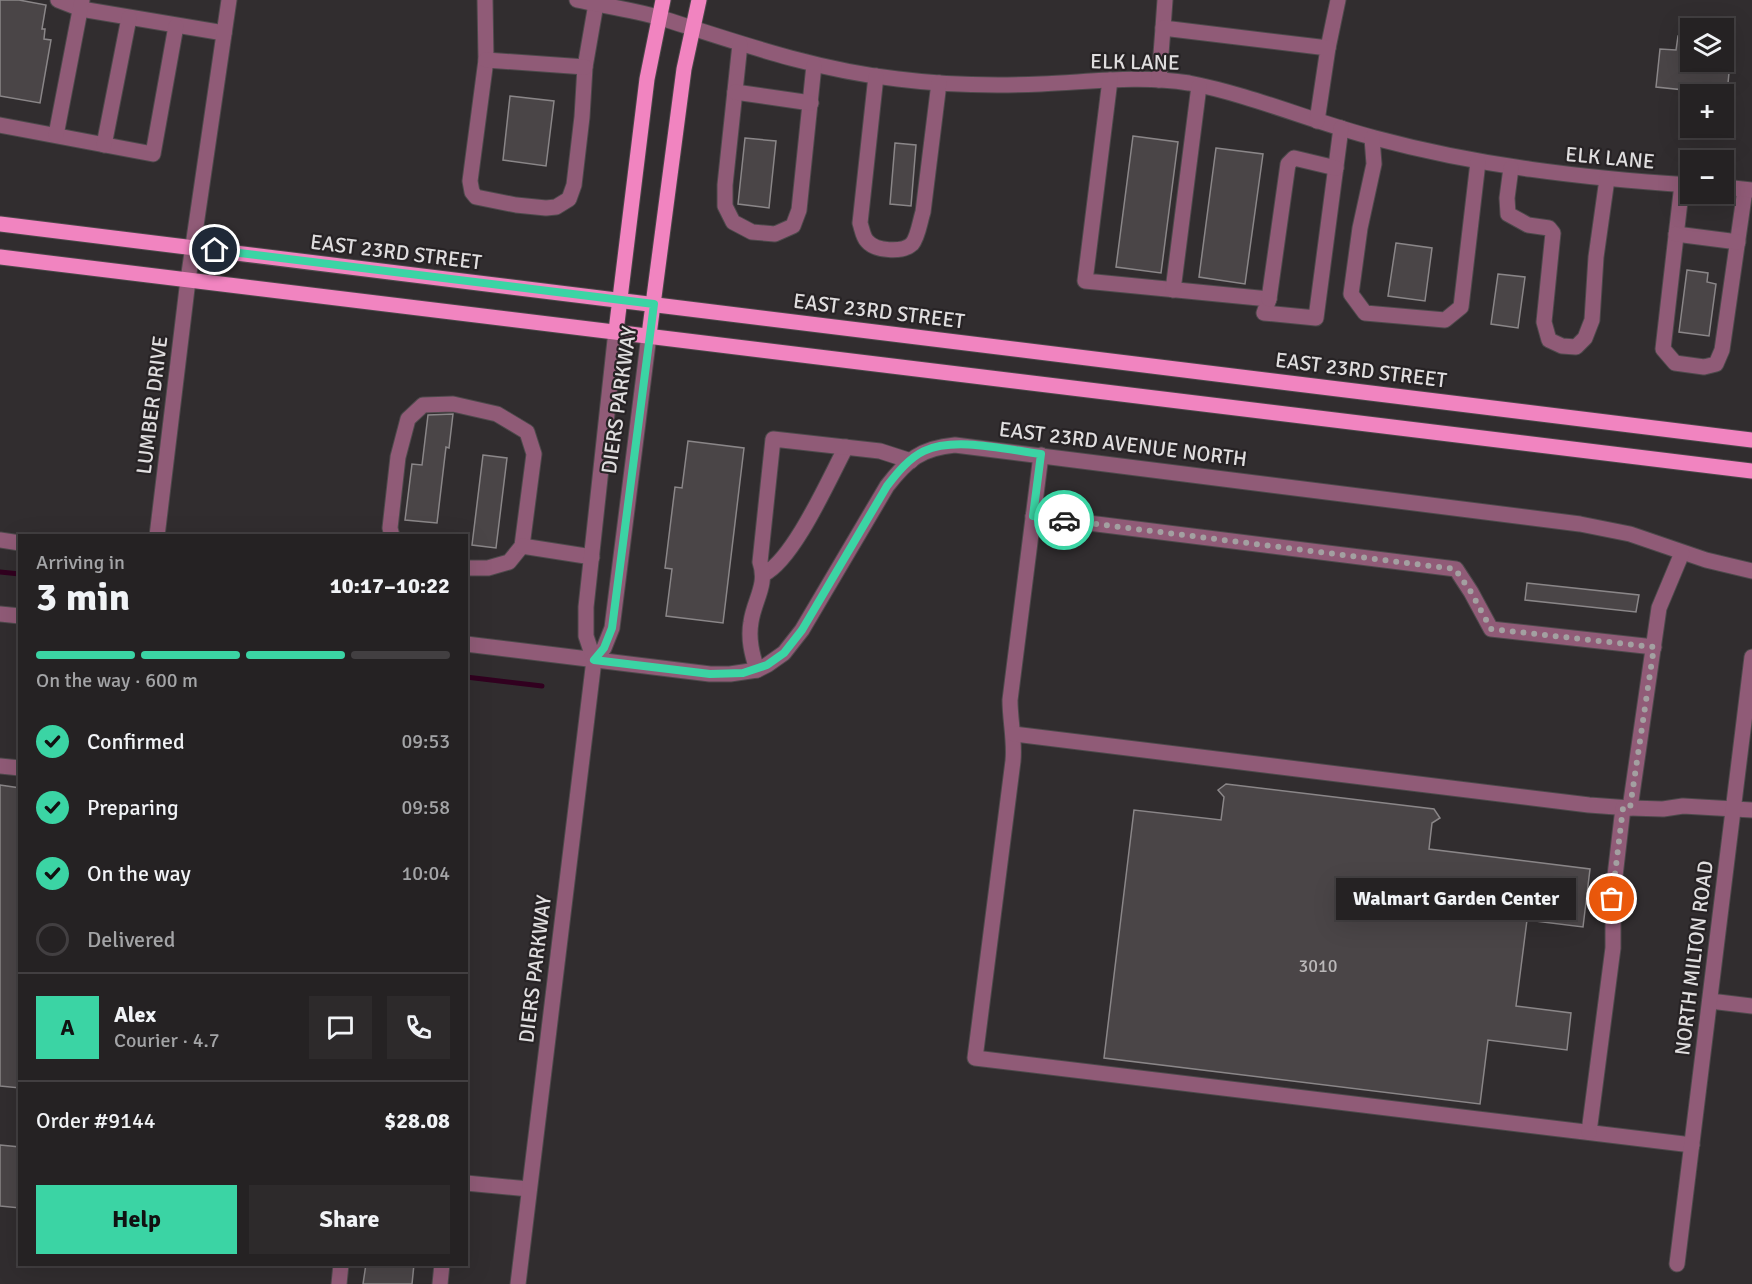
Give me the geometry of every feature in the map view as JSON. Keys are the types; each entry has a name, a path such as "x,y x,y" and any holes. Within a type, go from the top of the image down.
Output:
{"main road":[{"name":"DIERS PARKWAY","path":"616,331 647,79 663,0"},
{"name":"DIERS PARKWAY","path":"649,335 691,29 699,0"},
{"name":"EAST 23RD STREET","path":"0,224 1752,440"},
{"path":"0,257 1752,471"}],"street":[{"path":"58,0 129,18 224,33"},
{"name":"LUMBER DRIVE","path":"157,534 188,280 229,0"},
{"path":"485,0 486,60 470,181 472,192 476,197 532,207 556,207 569,199 582,117 585,67 596,4"},
{"name":"ELK LANE","path":"577,0 658,18 814,65 876,76 939,82 1020,84 1159,80 1230,93 1372,138 1478,162 1607,179 1680,185"},
{"path":"1159,80 1165,0"},
{"path":"1317,121 1338,0"},
{"path":"56,135 82,5"},
{"path":"104,145 129,18"},
{"path":"0,125 153,154 176,26"},
{"path":"1163,27 1328,48"},
{"path":"740,44 725,185 725,206 733,222 752,232 775,234 793,226 799,210 814,65"},
{"path":"486,60 585,67"},
{"path":"876,76 860,223 864,239 872,246 890,249 906,248 913,243 923,212 939,82"},
{"path":"1110,80 1085,281 1269,299"},
{"path":"1173,290 1199,86"},
{"path":"735,92 811,103"},
{"path":"1336,168 1294,158 1288,164 1269,299 1264,313 1316,318 1336,168 1341,128"},
{"path":"1372,138 1374,164 1360,228 1351,294 1365,313 1445,320 1461,307 1478,162"},
{"path":"1511,168 1507,198 1508,214 1528,225 1549,228 1554,233 1544,322 1549,340 1562,346 1576,347 1585,338 1592,320 1596,257 1607,179"},
{"path":"1682,204 1676,234 1664,349 1675,363 1704,367 1716,364 1722,350 1738,242 1749,190 1734,189"},
{"path":"1676,234 1738,242"},
{"name":"DIERS PARKWAY","path":"594,660 585,628 616,331"},
{"name":"DIERS PARKWAY","path":"518,1284 594,660 607,642 612,628 649,335"},
{"path":"392,534 390,528 398,457 408,419 423,405 453,404 497,414 527,432 534,454 522,546 508,562 488,568 468,568"},
{"path":"757,670 750,645 751,622 764,574 760,562 774,439 880,451 910,460"},
{"name":"EAST 23RD AVENUE NORTH","path":"468,644 710,674 757,670 775,660 791,645 887,486 910,460 933,448 955,445 1041,454 1580,524 1630,534 1682,553 1729,567 1752,571"},
{"path":"764,574 775,569 796,541 846,447"},
{"path":"1041,454 1010,700 1010,719 1014,734 1013,761 975,1058 1692,1145"},
{"path":"1033,516 1455,569 1471,592 1491,629 1654,647"},
{"path":"0,540 18,543"},
{"path":"522,546 591,556"},
{"path":"1589,1132 1613,948 1613,893 1659,608 1682,553"},
{"path":"0,614 18,616"},
{"name":"NORTH MILTON ROAD","path":"1677,1264 1733,809 1750,693 1752,657"},
{"path":"1014,734 1536,799 1627,808 1683,806 1752,810"},
{"path":"0,766 18,768"},
{"path":"1710,1001 1752,1006"},
{"path":"468,1183 529,1189"},
{"path":"339,1284 341,1266"},
{"path":"440,1284 442,1266"}],"building":[{"path":"0,0 19,0 46,5 42,29 45,29 44,39 51,40 40,103 0,96"},
{"path":"1678,36 1680,36 1680,72 1729,72 1728,84 1680,84 1680,90 1656,87 1660,49 1676,50"},
{"path":"510,96 554,101 546,166 503,160"},
{"path":"1133,136 1178,142 1161,273 1116,267"},
{"path":"745,138 776,141 769,208 738,204"},
{"path":"895,143 916,145 911,206 890,204"},
{"path":"1216,148 1263,154 1245,284 1199,277"},
{"path":"1396,243 1432,248 1425,301 1388,296"},
{"path":"1687,270 1708,273 1707,282 1716,284 1709,336 1679,332"},
{"path":"1498,274 1525,277 1518,328 1491,324"},
{"path":"453,414 449,448 446,447 437,523 405,520 412,464 422,465 428,415"},
{"path":"688,441 744,448 723,623 666,616 672,569 665,568 675,487 682,488"},
{"path":"483,455 507,458 496,548 472,545"},
{"path":"1527,583 1639,595 1636,612 1525,600"},
{"path":"1226,784 1434,809 1440,818 1432,823 1429,849 1590,869 1583,927 1527,920 1516,1006 1571,1013 1567,1050 1488,1040 1480,1104 1104,1058 1134,810 1221,820 1224,797 1218,790"},
{"path":"0,785 18,788 18,1088 0,1086"},
{"path":"0,1145 18,1147 18,1208 0,1206"},
{"path":"366,1266 414,1266 412,1284 363,1284"}],"waterway":[{"path":"0,572 18,574"},
{"path":"468,677 542,686"}],"way so far":[{"path":"1064,520 1455,569 1471,592 1491,629 1654,647 1630,808 1623,808 1612,899"}],"place":[{"name":"Walmart Garden Center","path":"1612,899"}],"route":[{"path":"215,250 409,276 654,304 628,490 612,628 604,648 594,660 710,674 730,674 757,670 775,660 784,653 802,630 887,486 915,456 933,448 970,445 1041,454 1033,516 1064,520"}]}
